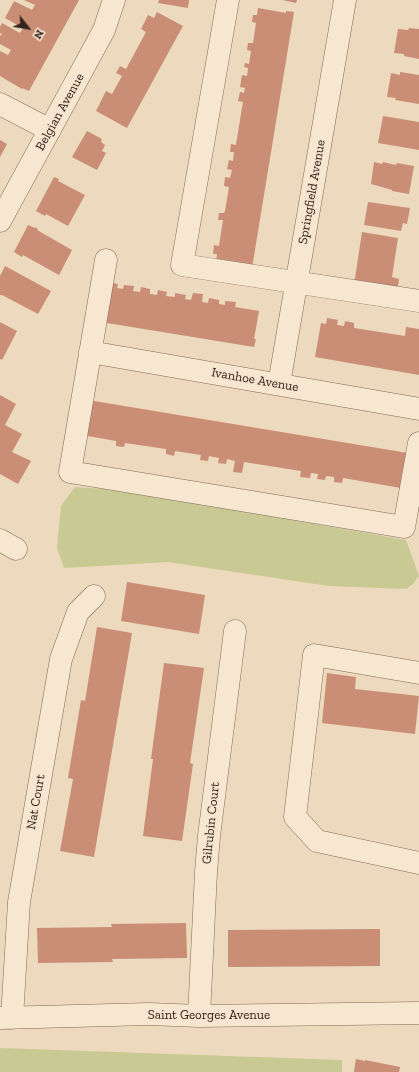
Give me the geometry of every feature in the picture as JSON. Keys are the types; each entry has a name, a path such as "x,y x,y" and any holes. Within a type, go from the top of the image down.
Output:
{"street":[{"name":"Belgian Avenue","path":"0,221 104,30 114,0"},
{"path":"228,0 182,265 419,301"},
{"name":"Springfield Avenue","path":"279,384 345,0"},
{"path":"0,104 50,130"},
{"path":"106,260 70,472 404,526 419,442"},
{"name":"Ivanhoe Avenue","path":"90,352 419,409"},
{"name":"Nat Court","path":"6,1018 19,902 60,659 78,612 94,596"},
{"name":"Gilrubin Court","path":"199,1016 208,843 234,631"},
{"path":"419,673 314,655 294,817 317,841 419,863"},
{"name":"Saint Georges Avenue","path":"6,1018 149,1014 199,1016 419,1013"}],"green space":[{"path":"75,487 120,490 406,540 419,576 413,584 406,589 329,586 168,562 64,568 57,548 61,506"},
{"path":"0,1048 342,1060 342,1072 0,1072"}],"building":[{"path":"24,0 79,0 29,91 22,89 0,76 0,51 8,55 11,50 0,44 0,36 2,34 0,33 0,27 2,23 20,33 23,28 5,18 14,1 32,10 35,5"},
{"path":"159,0 189,0 188,8 158,3"},
{"path":"282,0 297,0 296,3"},
{"path":"258,8 286,13 286,11 294,12 252,268 216,262 217,254 213,254 214,245 219,246 223,220 218,220 219,213 224,213 225,211 229,187 224,186 225,177 230,178 232,170 227,169 229,160 233,161 234,152 230,152 231,144 236,145 243,102 238,101 240,92 244,93 245,88 240,87 242,75 247,76 248,68 244,67 245,63 249,64 251,51 247,50 248,43 253,43 256,23 252,22 253,15 257,15"},
{"path":"157,12 183,26 127,128 96,111 106,91 112,94 122,76 116,73 120,66 126,69 146,32 141,29 148,15 154,18"},
{"path":"409,28 419,29 419,59 404,56 404,54 394,53 398,29 408,30"},
{"path":"400,72 419,75 419,104 395,100 396,98 387,97 391,73 400,75"},
{"path":"383,116 419,122 419,150 378,143"},
{"path":"87,131 102,139 101,142 105,145 102,151 106,153 97,170 72,157"},
{"path":"0,140 7,144 0,157"},
{"path":"374,162 382,164 383,162 396,165 397,163 414,166 409,194 392,191 371,184"},
{"path":"54,177 59,179 58,181 85,195 68,226 46,214 45,216 36,211"},
{"path":"368,202 410,208 407,224 403,223 401,231 364,225"},
{"path":"28,225 35,227 38,229 37,230 72,250 59,275 23,255 22,257 14,252"},
{"path":"362,232 398,238 392,277 399,279 397,292 354,285"},
{"path":"5,266 51,291 38,314 0,295 0,276"},
{"path":"109,282 118,284 117,288 123,289 124,285 134,286 133,291 140,292 141,287 150,289 150,294 157,295 158,290 167,292 166,296 175,297 175,293 186,295 185,299 191,300 193,293 203,294 202,302 208,303 209,298 219,300 219,304 225,305 225,301 236,302 235,307 259,311 254,347 101,322"},
{"path":"327,318 338,320 337,325 344,326 345,321 354,323 354,328 405,336 406,327 419,329 419,375 315,357 321,323 326,324"},
{"path":"0,322 17,331 2,360 0,359"},
{"path":"0,395 16,404 5,425 22,434 12,452 31,461 18,484 0,474"},
{"path":"88,400 408,453 401,488 343,478 342,483 334,482 334,477 326,476 325,480 317,479 318,474 311,473 310,478 300,477 301,471 244,462 242,473 233,472 235,461 227,459 226,464 218,463 219,458 209,456 208,461 200,460 201,455 175,451 174,456 166,454 166,449 125,443 124,447 116,446 116,441 82,435"},
{"path":"127,582 205,595 199,634 121,621"},
{"path":"97,627 132,633 94,857 60,851 73,779 68,778 81,700 85,701"},
{"path":"164,663 204,668 190,763 193,764 182,841 143,836 153,759 151,759"},
{"path":"327,673 356,677 355,689 419,696 415,734 322,723"},
{"path":"186,923 187,958 112,959 113,962 38,963 37,928 112,927 111,924"},
{"path":"380,929 380,966 228,967 228,930"},
{"path":"356,1059 400,1067 399,1072 354,1072"}]}
